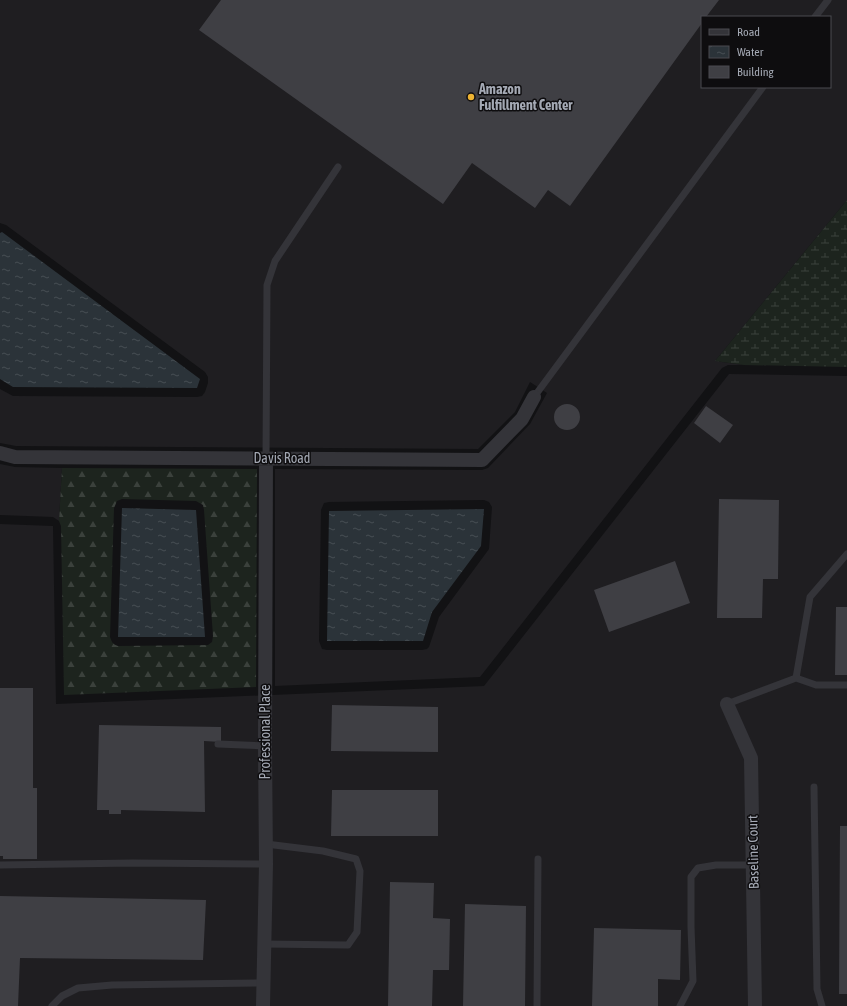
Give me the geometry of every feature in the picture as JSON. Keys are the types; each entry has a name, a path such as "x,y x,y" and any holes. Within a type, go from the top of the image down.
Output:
{"street":[{"name":"Davis Road","path":"0,453 15,456 482,460 522,419 534,397"},
{"name":"Professional Place","path":"263,1006 266,864 266,458"},
{"name":"Baseline Court","path":"727,704 751,758 755,1006"}],"lane":[{"path":"816,16 828,0"},
{"path":"534,397 762,88"},
{"path":"266,458 267,285 275,260 338,167"},
{"path":"796,678 810,598 847,554"},
{"path":"727,704 796,678 816,685 847,685"},
{"path":"218,744 265,746"},
{"path":"814,786 816,989 822,1006"},
{"path":"264,944 348,945 357,932 360,871 356,858 323,851 266,844"},
{"path":"537,1006 538,859"},
{"path":"0,864 266,864"},
{"path":"680,1006 693,981 691,927 692,877 698,868 716,865 753,865"},
{"path":"52,1006 62,996 78,988 112,985 263,982"}],"shaded area":[{"path":"0,0 847,0 847,200 715,361 744,365 728,365 722,368 480,677 275,686 275,469 482,470 488,468 530,424 547,393 530,382 515,412 478,449 16,446 0,443 0,389 13,396 197,397 202,396 208,383 208,377 205,372 6,225 0,223","holes":["484,500 489,502 492,507 489,549 439,617 427,649 322,649 319,641 321,510 324,503"]},
{"path":"729,374 847,376 847,1006 0,1006 0,524 53,526 56,704 484,686"},
{"path":"0,464 15,467 62,468 59,521 53,517 0,515"}],"green space":[{"path":"847,200 847,367 744,365 715,361"},
{"path":"62,468 257,469 256,687 64,695 61,526 59,521","holes":["122,499 196,501 203,505 204,510 213,636 212,642 208,645 118,646 114,644 110,637 114,508 117,501"]}],"water":[{"path":"2,232 200,379 197,388 13,387 0,379 0,233"},
{"path":"122,508 196,510 205,637 118,637"},
{"path":"484,509 481,546 432,612 423,641 327,641 329,511"}],"building":[{"name":"Amazon Fulfillment Center","path":"221,0 719,0 707,16 701,16 701,24 570,206 548,190 535,208 472,163 443,204 199,30"},
{"path":"567,404 576,408 580,417 576,426 567,430 558,426 554,417 558,408"},
{"path":"706,406 733,425 720,443 694,423"},
{"path":"719,499 779,500 778,579 763,579 762,618 717,618"},
{"path":"675,561 690,603 609,632 594,590"},
{"path":"836,607 847,607 847,675 835,675"},
{"path":"0,688 33,688 33,788 37,788 37,859 3,859 3,856 0,856"},
{"path":"332,705 438,707 438,752 331,751"},
{"path":"99,725 221,727 221,742 204,741 205,812 121,810 121,814 109,814 109,810 97,810"},
{"path":"332,790 438,790 438,836 331,836"},
{"path":"840,826 847,826 847,994 839,994"},
{"path":"390,882 434,883 433,918 450,919 449,970 433,970 432,1006 388,1006"},
{"path":"0,896 206,900 203,960 20,958 18,1006 0,1006"},
{"path":"465,904 526,906 525,1006 463,1006"},
{"path":"594,928 681,930 680,980 658,979 658,1006 592,1006"}],"place":[{"name":"Amazon Fulfillment Center","path":"471,97"}]}
